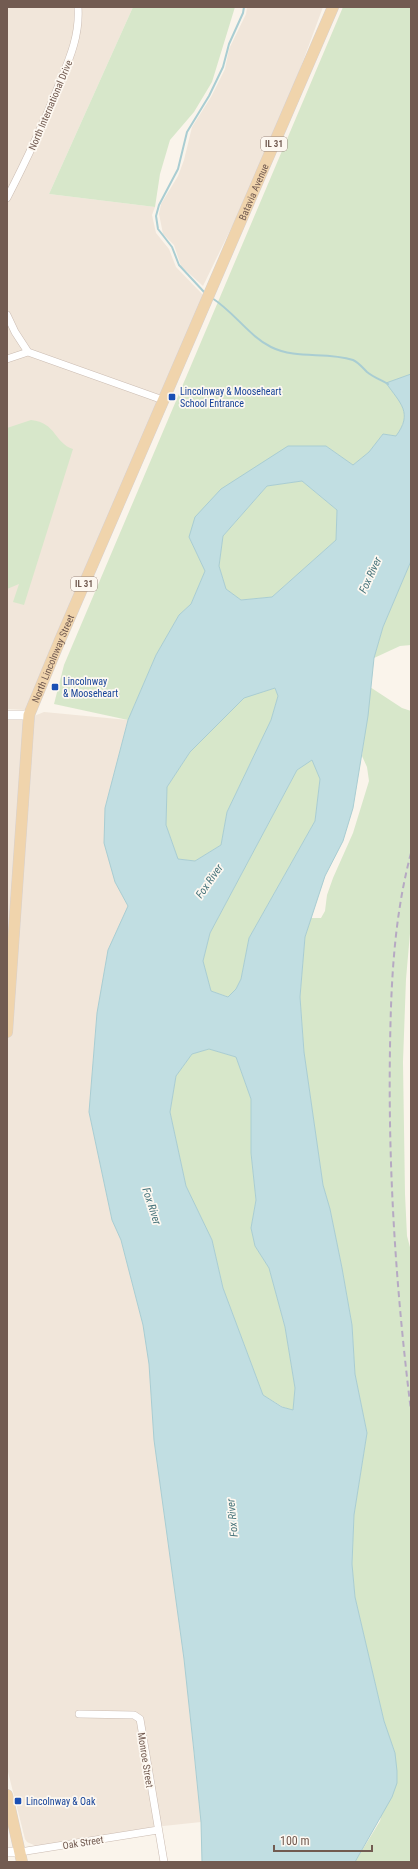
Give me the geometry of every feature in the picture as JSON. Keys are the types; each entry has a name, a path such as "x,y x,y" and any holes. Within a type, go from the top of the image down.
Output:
{"main road":[{"name":"Batavia Avenue","path":"202,310 333,7"},
{"name":"North Lincolnway Street","path":"7,1032 29,715 202,310"},
{"path":"7,715 29,715"},
{"path":"7,1795 21,1857"},
{"name":"Oak Street","path":"7,1852 21,1857"}],"street":[{"name":"North International Drive","path":"7,198 40,132 68,62 76,40 78,7"},
{"path":"7,315 15,332 28,352 163,400"},
{"path":"7,359 28,352"},
{"name":"Monroe Street","path":"79,1714 138,1716 164,1862"},
{"name":"Oak Street","path":"21,1857 158,1830"}],"shaded area":[{"path":"7,7 133,7 49,194 155,207 152,215 156,233 169,249 176,267 205,297 26,710 7,709"},
{"path":"247,7 323,7 273,142 203,286 181,266 174,245 163,234 159,214 161,204 178,176 184,160 192,127 211,97 225,69 229,49 246,14"},
{"path":"44,712 128,720 105,808 115,882 128,906 108,950 97,1013 89,1112 112,1220 121,1240 143,1325 149,1364 154,1440 184,1659 201,1822 154,1827 36,1846 27,1842 25,1839 7,1768 7,719 24,720"}],"green space":[{"path":"133,7 235,7 212,82 194,112 170,140 160,174 155,207 49,194"},
{"path":"343,7 411,7 411,374 387,383 403,408 404,421 396,436 383,434 369,452 353,465 326,446 189,537 205,571 191,604 179,615 156,655 128,720 54,704 64,665"},
{"path":"31,420 46,425 62,442 73,449 24,605 13,602 19,584 7,589 7,428"},
{"path":"302,481 337,510 336,540 272,597 241,600 226,589 219,566 223,536 267,486"},
{"path":"411,561 411,645 400,646 374,658 383,627"},
{"path":"370,687 402,708 411,711 411,922 406,979 403,1062 405,1194 407,1236 411,1251 411,1862 355,1862 380,1821 395,1753 384,1721 355,1597 352,1564 354,1515 367,1433 355,1374 352,1325 342,1268 330,1209 323,1185 304,1052 300,997 305,937 311,918 321,918 325,911 327,895 353,833 369,781 367,767 362,756"},
{"path":"275,688 278,696 271,720 227,812 221,845 195,861 178,859 166,825 167,787 190,752 245,697"},
{"path":"312,759 320,779 315,821 249,938 241,979 236,989 229,997 211,991 203,961 210,933 297,770"},
{"path":"209,1049 236,1057 251,1099 251,1153 256,1200 251,1228 255,1246 269,1268 285,1327 295,1388 293,1410 283,1407 263,1395 223,1288 212,1240 186,1186 170,1112 176,1076 192,1054"}],"water":[{"name":"Fox River","path":"411,374 411,561 383,627 374,658 368,716 353,808 343,841 325,876 305,937 300,997 304,1052 323,1185 330,1209 342,1268 352,1325 355,1374 367,1433 354,1515 352,1564 355,1597 384,1721 395,1753 397,1783 392,1797 355,1862 202,1862 201,1822 194,1752 184,1659 154,1440 149,1364 143,1325 121,1240 112,1220 89,1112 97,1013 108,950 128,906 115,882 104,843 105,808 128,720 156,655 179,615 191,604 205,571 189,537 195,517 221,489 288,446 326,446 353,465 369,452 383,434 396,436 404,421 403,409 386,383","holes":["302,481 337,510 336,540 272,597 241,600 226,589 219,566 223,536 267,486","275,688 278,696 271,720 227,812 221,845 195,861 178,859 166,825 167,787 190,752 244,698","312,760 320,779 315,821 249,938 241,979 236,989 228,997 211,991 203,961 210,933 297,770","209,1049 236,1057 251,1099 251,1153 256,1200 251,1228 255,1246 269,1268 285,1327 295,1388 293,1410 282,1407 263,1395 223,1288 212,1240 186,1186 170,1112 176,1076 192,1054"]}],"waterway":[{"path":"205,293 179,265 172,247 158,229 156,216 159,205 178,169 187,132 209,96 223,67 229,44 243,13 244,7"},
{"path":"212,298 256,337 271,347 291,353 343,357 353,360 369,374 388,384"}],"railway":[{"path":"411,853 405,877 397,925 394,950 390,1023 390,1139 394,1230 401,1320 411,1411"}],"place":[{"name":"Lincolnway & Mooseheart School Entrance","path":"172,397"},
{"name":"Lincolnway & Mooseheart","path":"55,687"},
{"name":"Lincolnway & Oak","path":"18,1801"}]}
